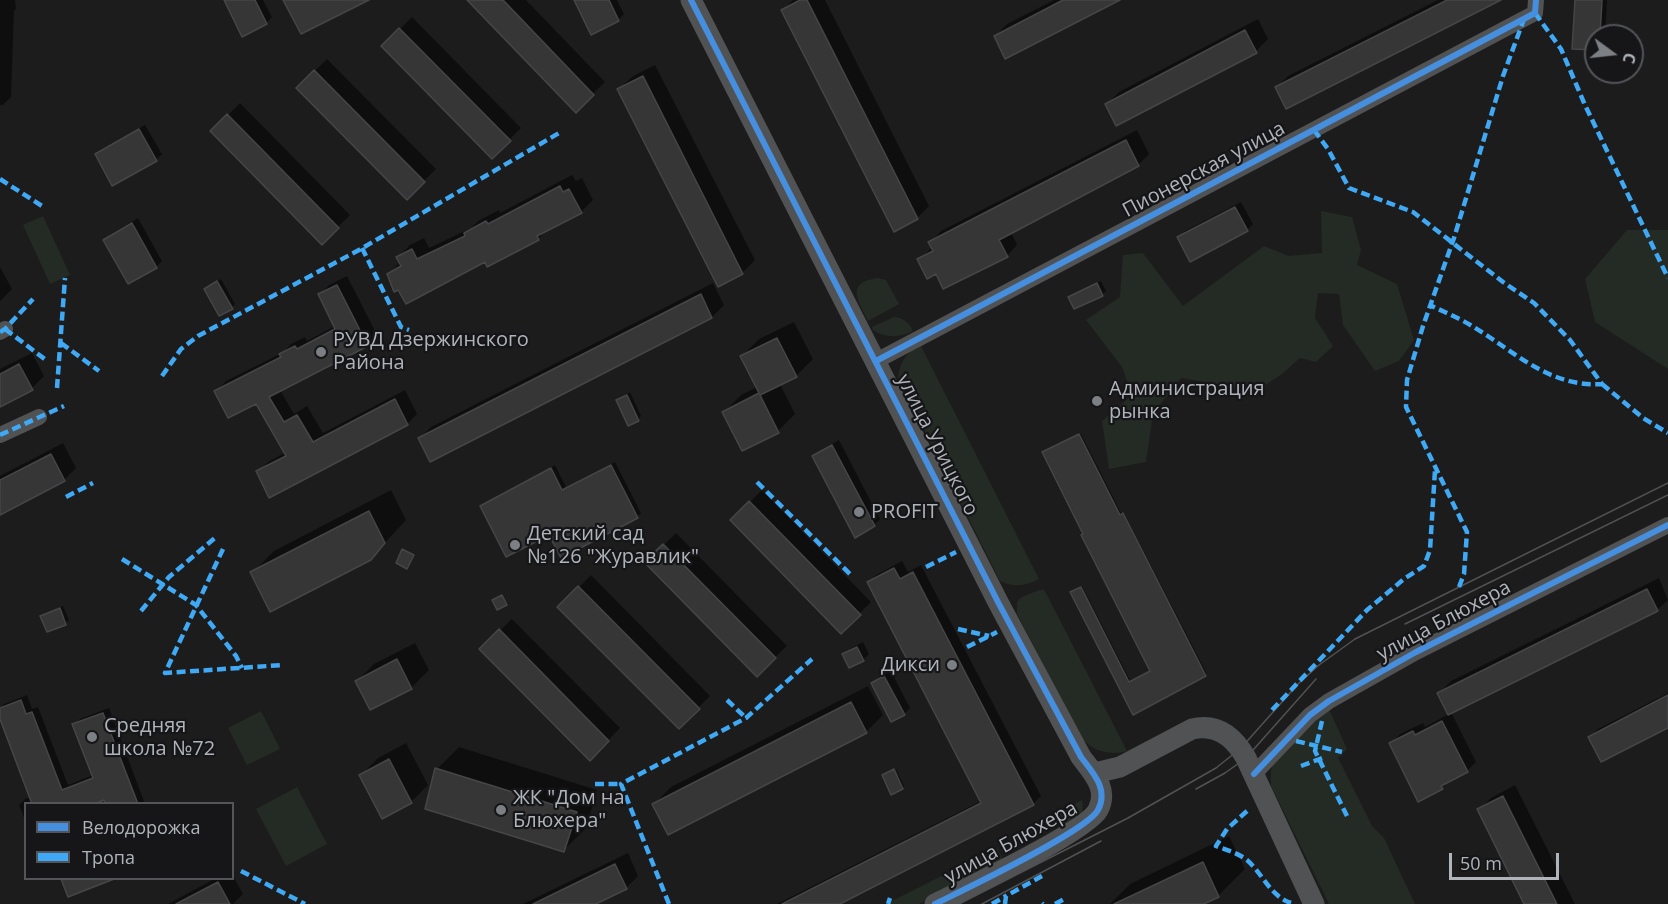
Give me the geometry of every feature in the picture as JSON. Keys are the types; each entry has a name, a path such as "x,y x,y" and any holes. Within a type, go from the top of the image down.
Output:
{"street":[{"name":"улица Урицкого","path":"691,0 999,604 1081,757 1095,773"},
{"name":"Пионерская улица","path":"876,361 1535,13 1536,0"},
{"path":"0,435 39,417"},
{"name":"улица Блюхера","path":"1254,774 1310,715 1329,701 1416,652 1668,525"},
{"path":"1095,773 1120,767 1192,729 1201,727 1224,732 1241,748 1314,904"},
{"name":"улица Блюхера","path":"935,904 1064,837 1090,820 1098,809 1100,794 1100,784 1095,773"}],"shaded area":[{"path":"1321,211 1352,217 1361,250 1357,265 1397,284 1414,340 1399,361 1375,371 1343,325 1339,294 1318,293 1315,318 1333,346 1316,362 1300,358 1282,374 1256,391 1181,378 1153,414 1146,462 1109,469 1102,421 1132,395 1122,367 1086,320 1120,297 1123,255 1143,253 1183,306 1264,246 1289,256 1322,253"},
{"path":"43,216 70,275 50,284 23,225"},
{"path":"1627,230 1668,230 1668,369 1595,322 1585,279"},
{"path":"878,278 886,280 899,304 868,321 858,300 858,288 868,280"},
{"path":"894,317 905,321 913,331 893,336 882,335 873,330 872,327"},
{"path":"920,344 1039,579 1020,585 1010,585 1000,581 898,378 904,358"},
{"path":"1044,590 1047,595 1127,751 1113,753 1101,751 1095,749 1080,736 1017,614 1017,602 1022,597"},
{"path":"1329,709 1347,749 1338,758 1372,826 1384,838 1415,904 1329,904 1271,786 1272,767 1283,750"},
{"path":"261,711 280,749 247,765 228,728"},
{"path":"297,787 327,844 286,866 256,809"},
{"path":"1082,800 1083,810 1065,829 1057,813"},
{"path":"997,848 1003,860 919,904 886,904"}],"building":[{"path":"224,0 255,0 267,24 242,37"},
{"path":"283,0 369,0 301,34"},
{"path":"467,0 503,0 594,95 576,113"},
{"path":"574,0 609,0 619,21 591,35"},
{"path":"800,0 807,0 918,219 894,232 781,10"},
{"path":"1063,0 1120,0 1005,59 994,36"},
{"path":"1447,0 1501,0 1286,109 1275,87"},
{"path":"1575,0 1602,0 1601,24 1584,24 1584,50 1572,49"},
{"path":"399,28 511,141 492,159 381,46"},
{"path":"1245,30 1257,53 1116,126 1105,104"},
{"path":"314,70 425,182 407,200 296,88"},
{"path":"643,76 743,274 718,287 617,89"},
{"path":"227,114 339,228 322,245 210,131"},
{"path":"139,129 157,161 112,186 95,154"},
{"path":"1126,140 1139,166 999,240 1008,257 943,289 936,274 927,279 917,259 933,251 928,242"},
{"path":"560,186 563,192 569,189 582,213 537,236 539,240 487,267 485,262 406,304 398,290 394,292 387,274 401,266 396,257 412,249 417,259 465,236 464,233 486,221 488,224"},
{"path":"1235,207 1248,231 1190,262 1177,237"},
{"path":"132,223 157,268 128,284 103,240"},
{"path":"217,281 233,309 219,316 204,289"},
{"path":"1097,283 1103,296 1074,309 1068,297"},
{"path":"337,285 368,346 269,397 284,422 297,415 313,442 395,399 408,425 269,498 256,471 286,456 256,404 228,418 214,391 281,357 279,354 295,346 297,349 335,329 318,294"},
{"path":"701,294 712,318 430,462 418,438"},
{"path":"777,338 797,377 760,395 779,433 742,451 722,412 759,393 740,356"},
{"path":"19,364 33,390 0,407 0,374"},
{"path":"627,395 639,421 628,426 616,400"},
{"path":"1079,434 1120,515 1123,513 1206,676 1133,715 1070,592 1081,587 1129,682 1150,671 1042,452"},
{"path":"832,445 875,526 855,538 812,456"},
{"path":"51,454 65,481 0,515 0,480"},
{"path":"611,465 638,518 561,558 549,535 506,557 480,506 551,468 562,490"},
{"path":"749,501 861,615 841,634 730,520"},
{"path":"369,511 385,543 371,560 270,612 250,572"},
{"path":"663,544 776,658 757,677 644,562"},
{"path":"402,549 414,555 407,569 396,563"},
{"path":"894,568 900,579 913,572 1034,805 840,904 782,904 981,803 867,582"},
{"path":"578,586 700,709 679,729 557,607"},
{"path":"1647,589 1658,611 1448,715 1437,693"},
{"path":"502,595 507,605 497,610 492,600"},
{"path":"60,608 66,625 47,632 40,616"},
{"path":"499,629 609,741 590,761 479,649"},
{"path":"857,647 864,661 849,668 842,654"},
{"path":"397,659 412,689 370,710 355,681"},
{"path":"884,676 905,715 891,722 871,683"},
{"path":"1668,695 1668,728 1601,762 1588,737"},
{"path":"21,700 26,714 32,712 62,790 93,778 72,724 103,713 137,802 105,802 104,800 99,802 31,802 0,719 0,708"},
{"path":"851,702 867,733 668,835 652,804"},
{"path":"1442,721 1468,772 1441,786 1443,789 1418,802 1389,743 1413,731 1415,735"},
{"path":"389,759 412,803 382,819 359,775"},
{"name":"ЖК \"Дом на Блюхера\"","path":"435,768 577,812 564,852 425,809"},
{"path":"894,769 903,789 891,795 882,775"},
{"path":"1503,796 1557,904 1524,904 1477,809"},
{"path":"1203,862 1219,897 1204,904 1114,904"},
{"path":"615,864 627,889 596,904 533,904"},
{"path":"61,880 111,880 68,897"},
{"path":"218,882 230,904 176,904"}],"tram line":[{"path":"959,904 1128,818 1216,768 1241,748 1298,684 1319,665 1355,639 1668,483"},
{"path":"1405,624 1668,495"},
{"path":"1196,789 1246,758 1316,679"},
{"path":"982,904 1101,841"}],"marked path":[{"path":"1535,13 1561,49 1585,105 1668,278"},
{"path":"1459,587 1464,574 1467,532 1406,407 1407,380 1454,238 1503,76 1524,19"},
{"path":"1314,130 1328,149 1349,188 1413,212 1503,282 1534,303 1570,340 1602,384 1583,384 1549,374 1467,323 1430,305"},
{"path":"162,376 181,349 198,336 359,250 559,133"},
{"path":"0,179 42,206"},
{"path":"362,248 401,327 409,330"},
{"path":"57,388 65,278"},
{"path":"0,332 33,299"},
{"path":"5,329 46,360"},
{"path":"61,343 99,371"},
{"path":"1602,384 1643,418 1668,433"},
{"path":"0,435 64,406"},
{"path":"1272,710 1367,610 1404,579 1424,566 1430,550 1435,470"},
{"path":"757,482 850,574"},
{"path":"66,497 93,483"},
{"path":"141,611 169,577 216,537"},
{"path":"223,549 165,673 283,665"},
{"path":"926,567 956,552"},
{"path":"122,559 196,605 236,656 242,668"},
{"path":"958,629 989,636"},
{"path":"967,647 997,632"},
{"path":"669,904 621,784 746,718 812,659"},
{"path":"727,700 746,718"},
{"path":"1322,721 1315,751 1347,816"},
{"path":"1296,741 1342,752"},
{"path":"1301,766 1325,757"},
{"path":"595,784 621,784"},
{"path":"1247,811 1227,829 1216,846 1247,860 1272,890 1291,903"},
{"path":"241,871 305,904"},
{"path":"1005,904 1006,896 1042,876"},
{"path":"992,904 1006,896"},
{"path":"888,904 890,898"},
{"path":"1055,904 1066,898"}],"cycle path":[{"path":"691,0 999,604 1081,757 1095,775 1101,788 1102,795 1098,810 1072,832 1023,860 935,904"},
{"path":"876,361 1535,13 1536,0"},
{"path":"1254,774 1310,715 1329,701 1416,652 1668,525"}],"place":[{"name":"РУВД Дзержинского Района","path":"321,352"},
{"name":"Администрация рынка","path":"1097,401"},
{"name":"PROFIT","path":"859,512"},
{"name":"Детский сад №126 \"Журавлик\"","path":"515,545"},
{"name":"Дикси","path":"952,665"},
{"name":"Средняя школа №72","path":"92,737"},
{"name":"ЖК \"Дом на Блюхера\"","path":"501,810"}]}
